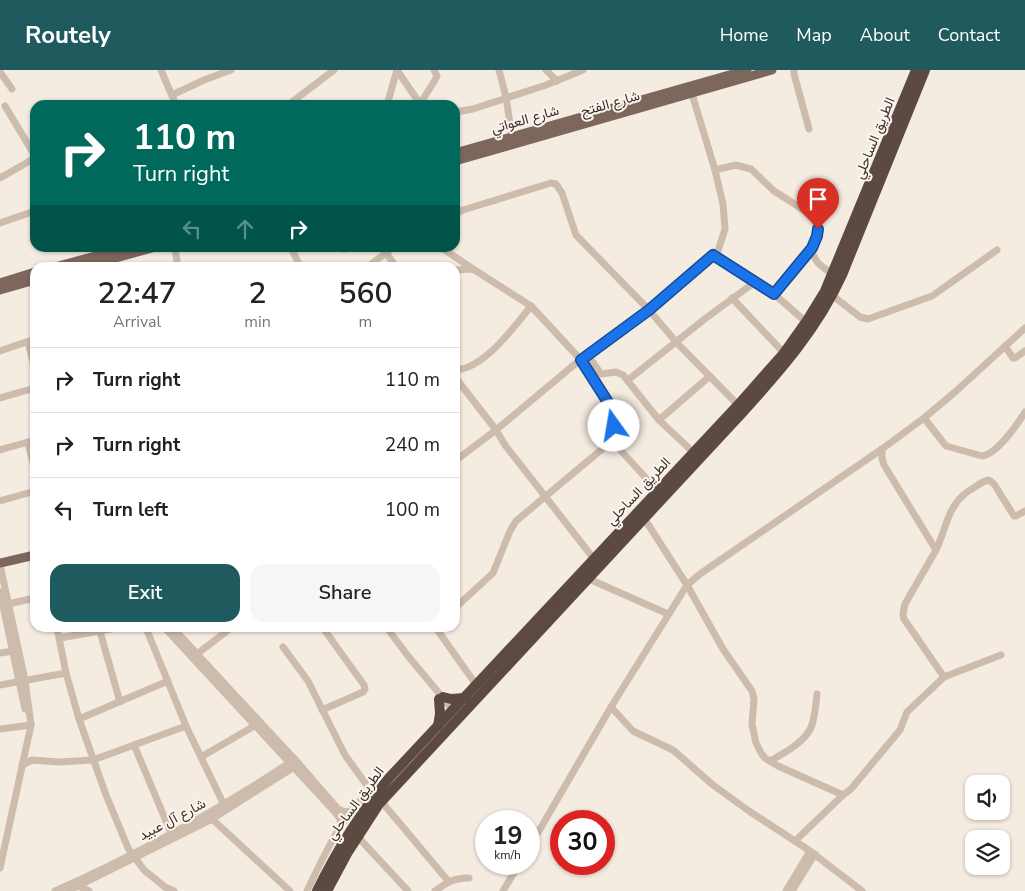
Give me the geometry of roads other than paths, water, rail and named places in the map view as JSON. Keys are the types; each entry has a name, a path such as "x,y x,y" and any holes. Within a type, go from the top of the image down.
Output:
{"highway":[{"path":"912,70 912,82"},
{"name":"الطريق الساحلي","path":"317,891 351,829 389,778 477,686 784,353 806,322 832,275 916,70"},
{"name":"الطريق الساحلي","path":"327,891 348,852 381,801 589,579 786,364 807,338 833,296 925,70"},
{"path":"438,726 440,714 439,696 451,699 465,698"},
{"path":"334,891 348,852"}],"main road":[{"name":"شارع الفتح","path":"460,160 588,119 692,94 746,73 772,70"},
{"name":"شارع العواتي","path":"460,152 512,136 588,119 746,73"},
{"path":"76,262 111,252"},
{"path":"100,262 137,252"},
{"path":"0,284 30,274"},
{"path":"0,290 30,281"},
{"path":"0,556 30,550"},
{"path":"0,564 30,556"}],"street":[{"path":"161,70 174,100"},
{"path":"172,95 231,70"},
{"path":"295,100 334,70"},
{"path":"388,100 397,70 417,100"},
{"path":"422,100 435,80 434,70"},
{"path":"499,70 512,136"},
{"path":"546,70 557,81"},
{"path":"460,111 473,109 557,81 583,70"},
{"path":"794,70 809,129"},
{"path":"0,72 12,89"},
{"path":"460,457 496,430 587,354 649,310 713,255 721,245 725,229 723,204 715,170 692,94"},
{"path":"5,106 30,148"},
{"path":"0,178 30,160"},
{"path":"715,170 736,166 751,169 774,190 812,215 818,229 812,248 774,294"},
{"path":"460,212 551,183 556,184 562,193 576,235 649,310 676,343 738,405"},
{"path":"0,223 30,213"},
{"path":"812,248 814,259 832,275"},
{"path":"833,296 860,317 868,319 932,296 997,250"},
{"path":"373,262 384,252"},
{"path":"448,252 531,306 581,360 611,407 614,426 611,440 602,450 516,521 510,530 493,573 460,603"},
{"path":"713,255 774,294 806,322"},
{"path":"460,269 473,268"},
{"path":"628,380 755,282"},
{"path":"732,298 784,353"},
{"path":"460,370 493,351 531,306"},
{"path":"540,829 611,707 687,585 700,574 924,418 1025,328"},
{"path":"0,352 30,340"},
{"path":"1006,346 1013,358 1025,351"},
{"path":"587,354 601,374 620,372 659,420 694,452"},
{"path":"659,420 710,376"},
{"path":"460,383 496,430 505,445 594,559"},
{"path":"0,398 30,389"},
{"path":"924,418 946,446 982,456 988,455 1004,441 1025,412"},
{"path":"611,440 658,491"},
{"path":"0,450 30,442"},
{"path":"882,449 882,458 887,471 923,526 936,550"},
{"path":"944,677 904,619 903,614 905,604 941,540 947,517 963,493 989,480 994,484 1014,516 1025,511"},
{"path":"0,501 30,493"},
{"path":"644,518 687,585 723,649 752,691 754,699 752,724 760,753 770,761 843,795"},
{"path":"0,564 29,725 25,753 0,868"},
{"path":"589,579 668,614"},
{"path":"0,592 3,624 22,680"},
{"path":"8,604 30,599"},
{"path":"58,632 66,673 79,720 131,856 149,881 165,891"},
{"path":"60,638 86,632"},
{"path":"100,632 120,702"},
{"path":"148,632 186,726 224,805"},
{"path":"169,632 338,809 344,812 353,811"},
{"path":"177,632 294,763 335,812 340,819 341,828"},
{"path":"197,654 226,632"},
{"path":"322,710 365,689 326,632"},
{"path":"390,632 452,712"},
{"path":"439,632 477,686"},
{"path":"283,647 308,681 345,755 371,791"},
{"path":"0,653 13,651"},
{"path":"795,841 851,789 900,730 907,712 944,677 1001,655"},
{"path":"0,685 66,673"},
{"path":"79,720 168,682"},
{"path":"770,761 783,754 808,732 814,716 817,694"},
{"path":"611,707 633,731 673,750 749,811 812,853 862,891"},
{"path":"0,729 29,725"},
{"path":"0,847 29,725"},
{"path":"202,757 256,725"},
{"path":"22,765 32,760 59,762 93,760 186,726"},
{"path":"134,745 172,833"},
{"path":"25,753 32,760"},
{"name":"شارع آل عبيد","path":"68,891 224,805 294,763"},
{"name":"شارع آل عبيد","path":"55,891 212,819 294,763"},
{"path":"307,891 341,828 353,811 371,791 389,778"},
{"path":"381,801 449,882"},
{"path":"212,819 290,891"},
{"path":"358,836 408,891"},
{"path":"786,891 812,853"},
{"path":"792,891 812,853"},
{"path":"131,856 165,887 174,891"},
{"path":"503,891 512,875"},
{"path":"435,891 449,882 461,878 469,878"},
{"path":"78,886 89,891"}]}
